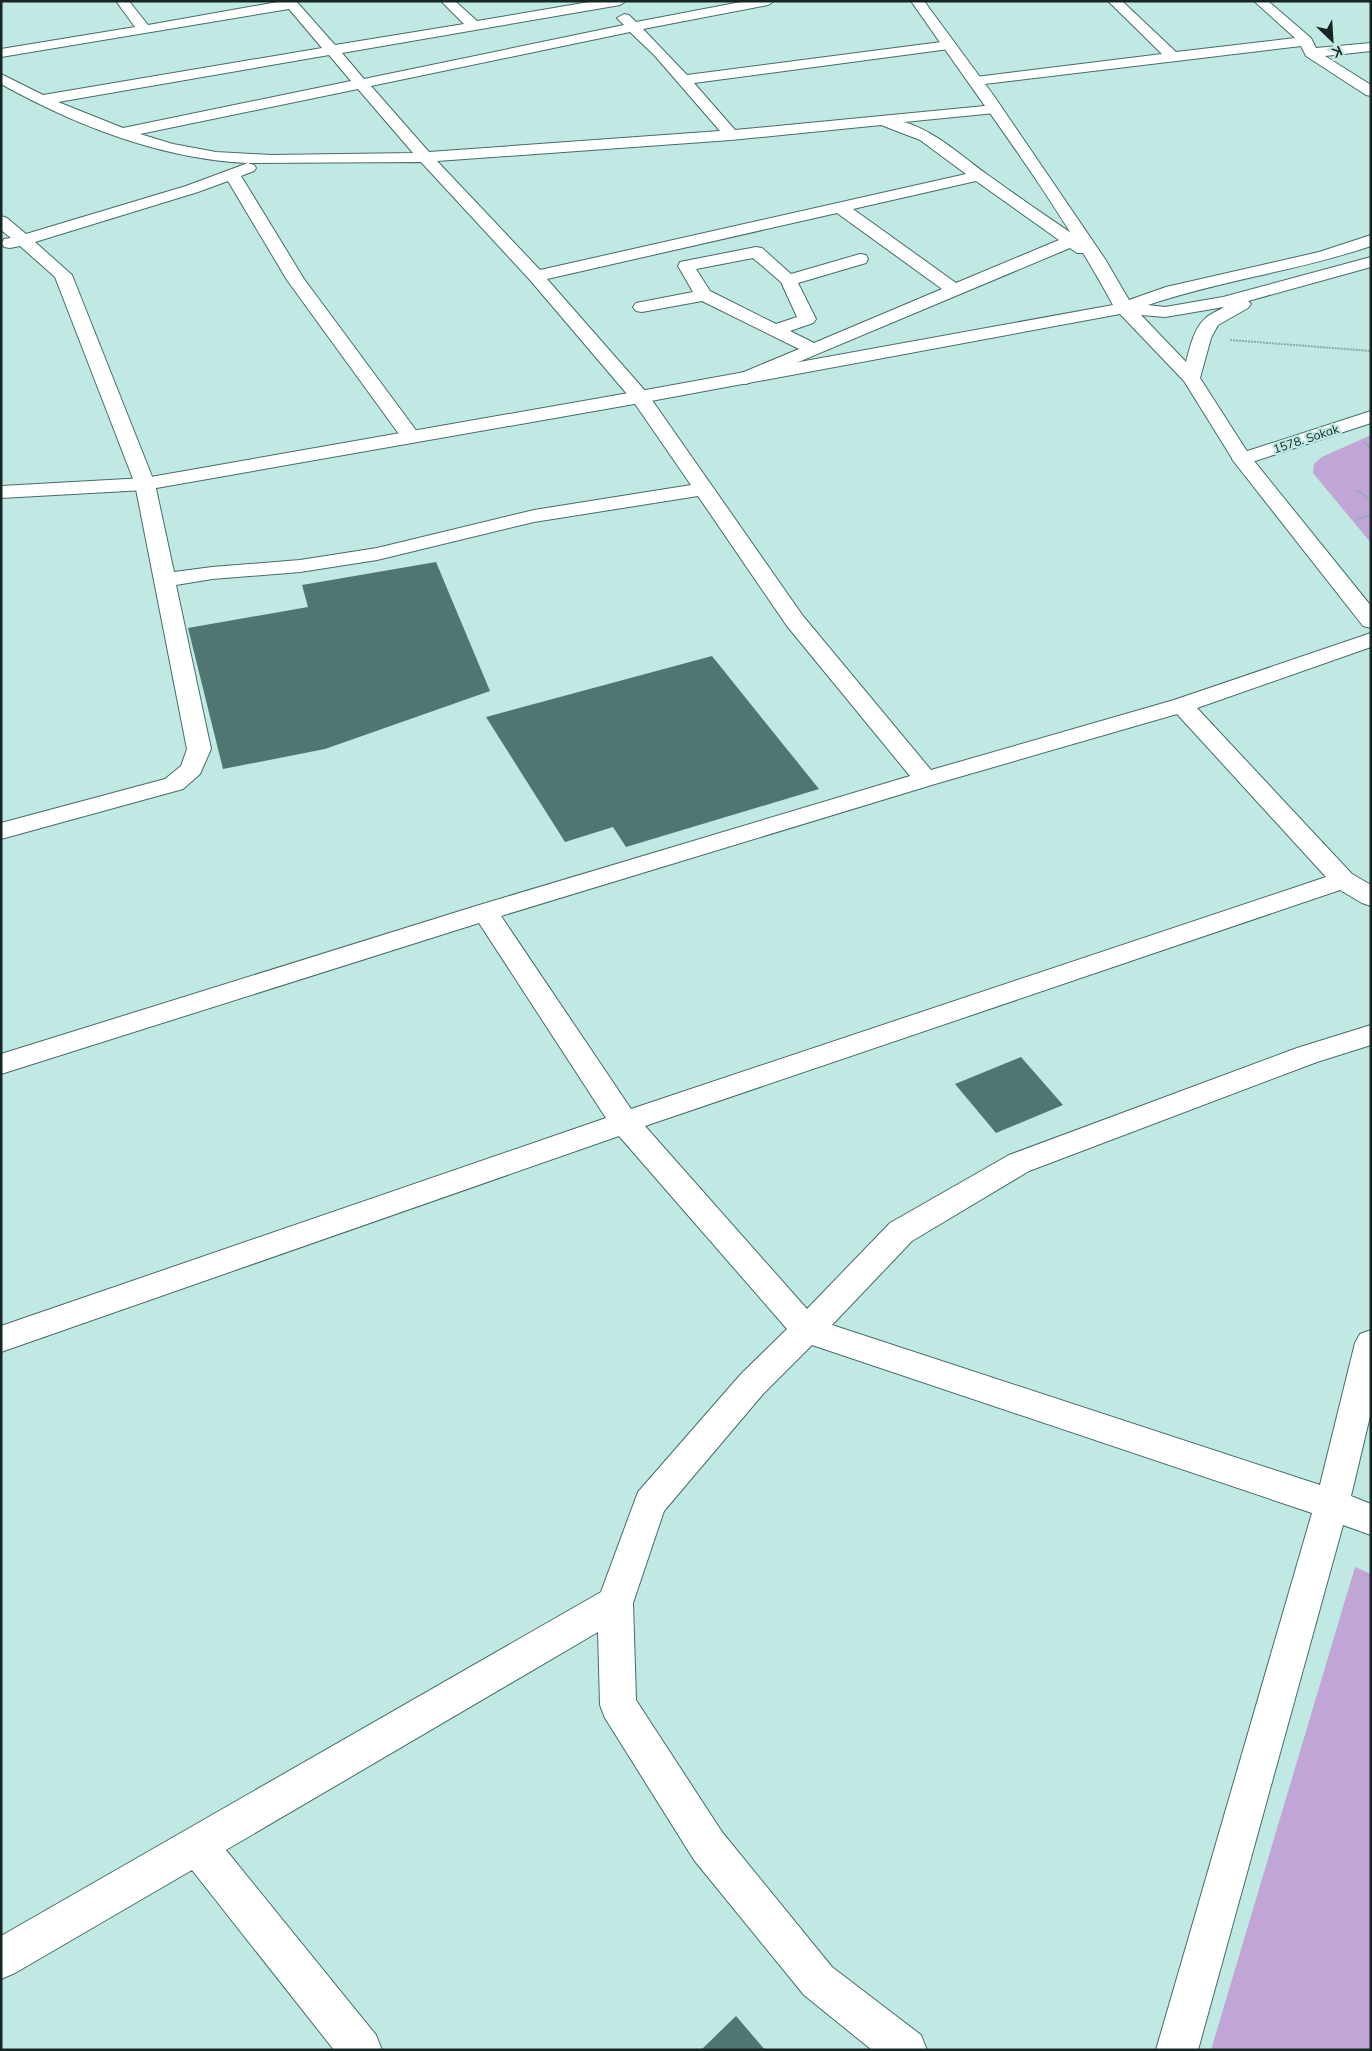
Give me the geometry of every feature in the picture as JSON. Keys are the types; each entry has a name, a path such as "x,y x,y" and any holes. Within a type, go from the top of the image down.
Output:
{"street":[{"path":"122,1 143,28"},
{"path":"447,1 474,26"},
{"path":"121,133 768,1"},
{"path":"917,1 976,81 1097,259 1124,308 1190,378 1242,459 1371,622"},
{"path":"1114,1 1173,57"},
{"path":"1260,1 1308,47 1371,92"},
{"path":"41,100 610,2 660,53 731,135"},
{"path":"1,53 290,3 425,157 536,276 640,397 794,622 926,779"},
{"path":"684,80 949,44"},
{"path":"976,81 1173,57 1308,47 1371,47"},
{"path":"1,78 41,100 121,133 170,148 216,157 271,160 425,157 731,135 868,120 995,109"},
{"path":"868,120 899,125 936,142 978,176 1097,259"},
{"path":"1,244 25,240 192,190 271,160"},
{"path":"232,174 296,280 411,437"},
{"path":"536,276 978,176"},
{"path":"841,208 954,290"},
{"path":"1,221 25,240 62,275 145,484 199,750 192,769 174,784 1,831"},
{"path":"1,492 145,484 746,378 1124,308 1172,291 1324,256 1371,240"},
{"path":"746,378 1071,241"},
{"path":"775,330 807,319 788,280 756,252 686,266 704,295 812,349"},
{"path":"788,280 860,259"},
{"path":"1124,308 1165,312 1224,302 1371,262"},
{"path":"1190,378 1202,338 1211,322 1262,292"},
{"path":"642,307 704,295"},
{"name":"1578. Sokak","path":"1242,459 1371,417"},
{"path":"165,580 212,573 300,566 377,554 534,516 704,489"},
{"path":"1,1064 486,912 926,779 1182,705 1371,640"},
{"path":"1182,705 1343,880 1371,897"},
{"path":"1,1339 624,1122 1343,880"},
{"path":"486,912 624,1122 807,1330 1332,1504 1371,1520"},
{"path":"906,2050 818,1981 708,1846 618,1705 615,1603 650,1503 752,1384 901,1232 1019,1163 1307,1055 1371,1035"},
{"path":"1177,2050 1332,1504 1371,1343"},
{"path":"1,1959 615,1603"},
{"path":"197,1845 361,2050"}],"path":[{"path":"1202,338 1371,350"},
{"path":"1364,442 1371,449"},
{"path":"1357,490 1371,500"},
{"path":"1356,519 1371,515"}],"shaded area":[{"path":"1371,435 1371,543 1313,473 1314,464 1322,457"},
{"path":"1355,1567 1371,1574 1371,2050 1211,2050"}],"building":[{"path":"436,562 490,691 325,749 223,769 188,628 308,607 302,585"},
{"path":"712,656 819,789 626,847 613,827 565,842 486,717"},
{"path":"1021,1057 1063,1105 996,1133 955,1084"},
{"path":"736,2016 765,2050 701,2050"}]}
